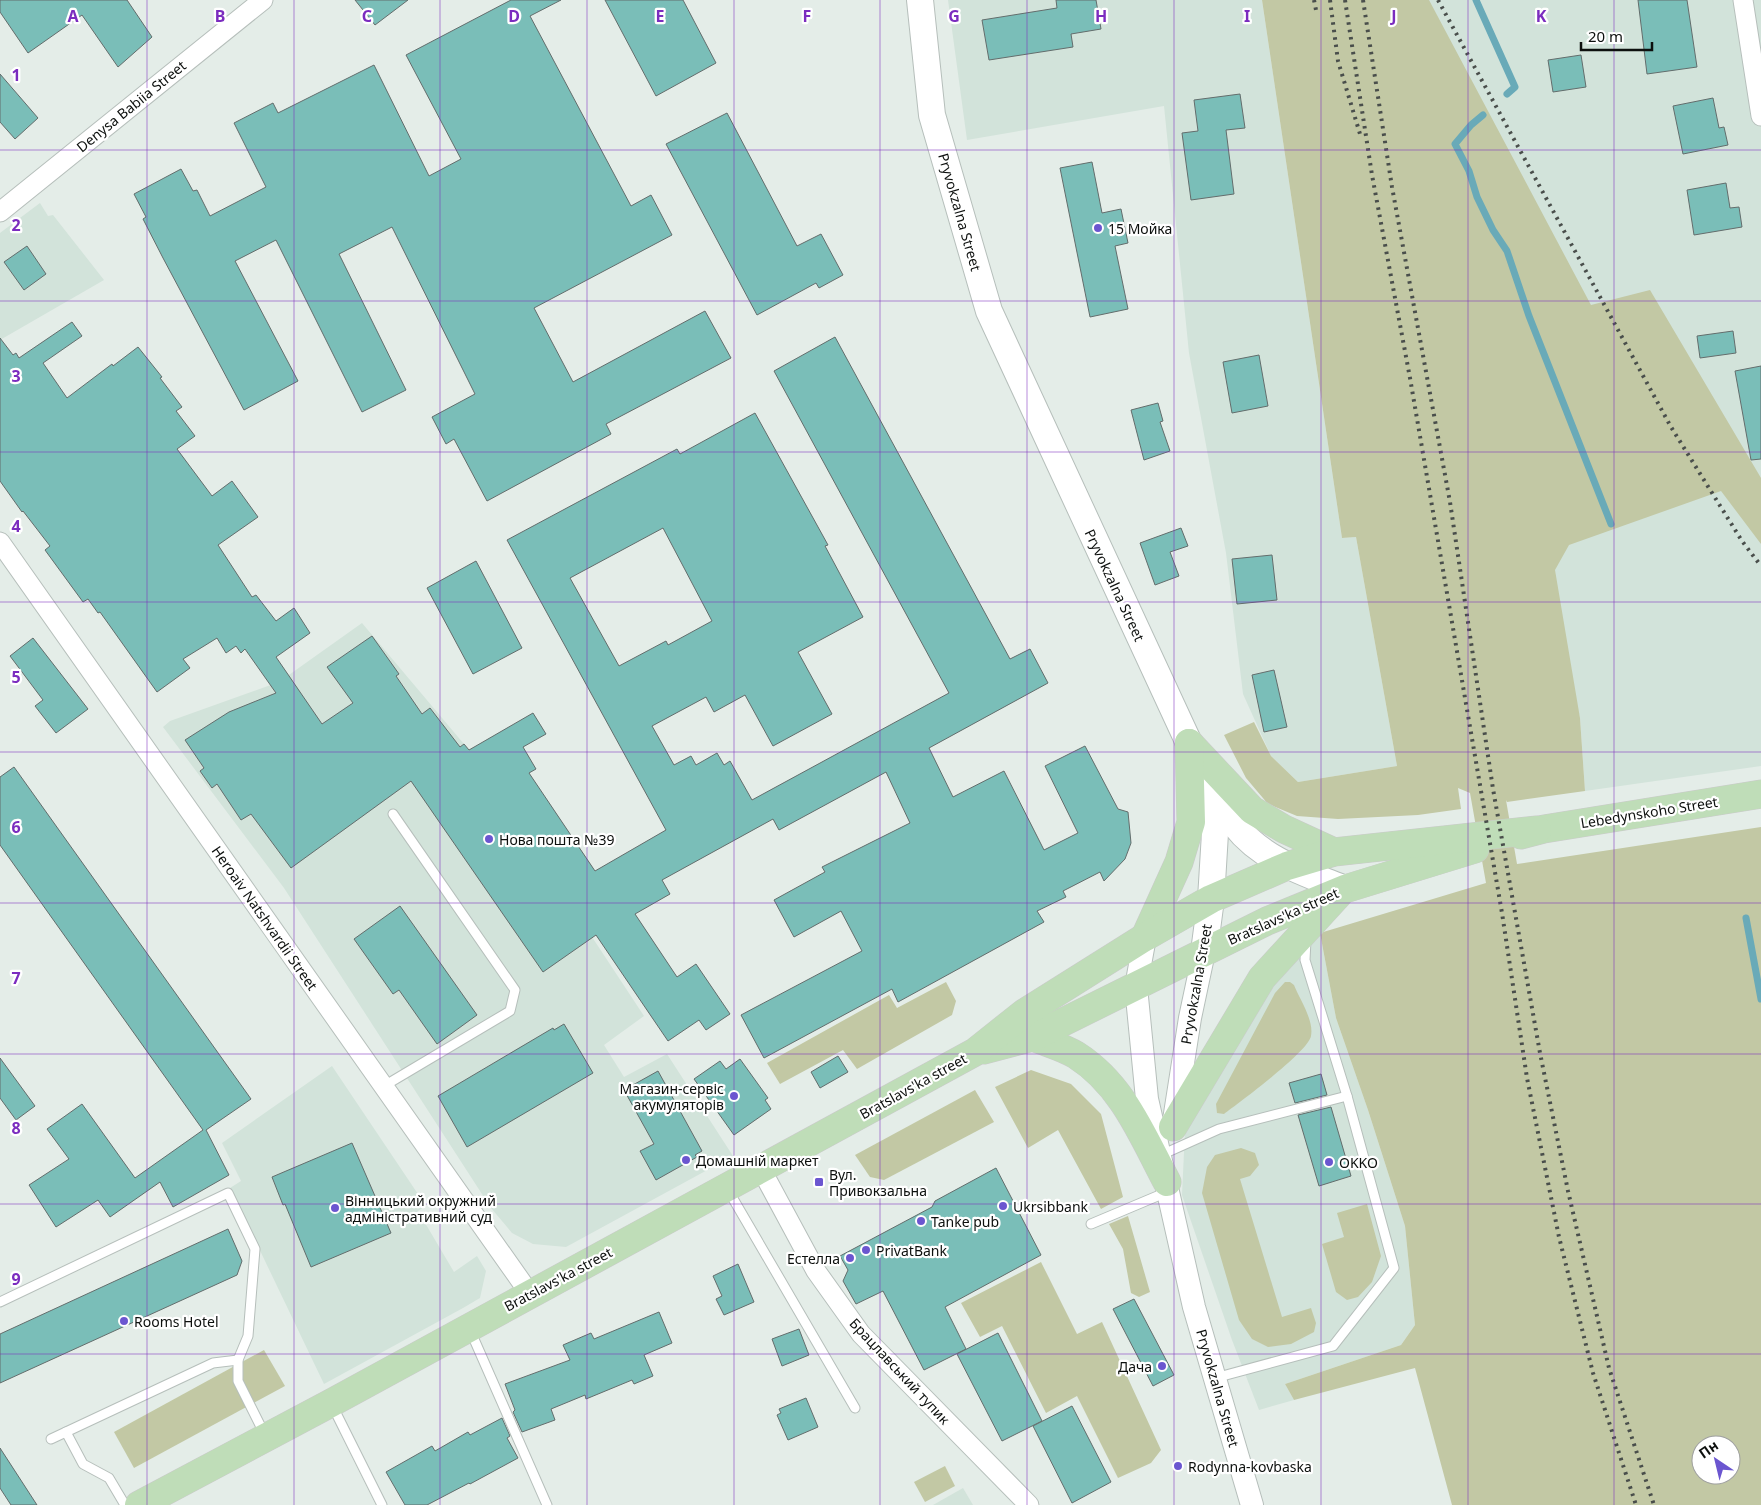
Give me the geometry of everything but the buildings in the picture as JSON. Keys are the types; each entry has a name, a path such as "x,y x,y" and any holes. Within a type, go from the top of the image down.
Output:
{"main road":[{"name":"Pryvokzalna Street","path":"920,0 932,116 989,311 1189,743 1215,833 1211,899 1204,952"},
{"path":"1189,743 1252,810 1284,829 1334,852"},
{"path":"1172,1139 1262,978 1345,888 1287,866 1256,846 1234,824 1189,743"},
{"path":"1145,937 1179,862 1191,822 1189,743"},
{"name":"Lebedynskoho Street","path":"1334,852 1537,830 1761,794"},
{"name":"Lebedynskoho Street","path":"1345,888 1537,830"},
{"name":"Bratslavs'ka street","path":"139,1505 976,1052 1024,1013 1145,937 1211,899 1287,866 1334,852"},
{"name":"Bratslavs'ka street","path":"976,1052 1033,1037 1267,921 1345,888"},
{"path":"1033,1037 1075,1054 1103,1076 1124,1101 1168,1187"}],"street":[{"name":"Denysa Babiia Street","path":"0,212 263,0"},
{"path":"1743,0 1761,116"},
{"name":"Heroaiv Natshvardii Street","path":"0,542 530,1294"},
{"name":"Pryvokzalna Street","path":"1145,937 1136,987 1148,1098 1194,1307 1252,1505"},
{"name":"Pryvokzalna Street","path":"1168,1187 1172,1139 1190,1018 1204,952"},
{"name":"Брацлавський тупик","path":"761,1169 816,1271 861,1334 1030,1505"}],"lane":[{"path":"384,1086 510,1010 515,990 393,814"},
{"path":"1215,1378 1333,1346 1394,1268 1347,1096 1305,960 1307,930"},
{"path":"1172,1139 1219,1129 1347,1096"},
{"path":"1091,1224 1168,1187"},
{"path":"727,1188 855,1408"},
{"path":"0,1302 228,1193 255,1249 248,1336 238,1360 238,1381 266,1437"},
{"path":"469,1328 547,1505"},
{"path":"51,1439 213,1363 238,1360"},
{"path":"331,1402 382,1505"},
{"path":"66,1432 83,1464 109,1478 125,1505"}],"shaded area":[{"path":"948,0 1262,0 1342,538 1356,537 1397,766 1298,782 1271,756 1243,694 1226,553 1189,353 1164,106 967,140"},
{"path":"1415,0 1761,0 1761,766 1585,791 1580,718"},
{"path":"40,203 48,216 53,215 104,280 0,340 0,233"},
{"path":"362,623 469,750 644,1016 604,1045 624,1077 667,1054 733,1156 566,1247 533,1244 512,1233 491,1208 284,888 163,727 170,721 279,682"},
{"path":"1320,933 1336,1018 1405,1226 1415,1325 1401,1345 1285,1384 1294,1400 1259,1410 1232,1340 1182,1195 1185,1131 1270,985"},
{"path":"332,1066 426,1206 418,1211 454,1272 477,1256 486,1271 480,1298 324,1384 230,1188 241,1181 222,1143"},
{"path":"963,1488 973,1505 933,1505"}],"green space":[{"path":"1262,0 1429,0 1591,305 1650,290 1761,478 1761,544 1721,491 1569,545 1555,570 1580,718 1585,791 1507,802 1506,800 1517,864 1761,827 1761,1505 1452,1505 1415,1368 1294,1400 1285,1384 1401,1345 1415,1325 1405,1226 1336,1018 1320,933 1486,883 1470,793 1458,788 1461,809 1418,815 1338,819 1297,816 1268,804 1246,778 1224,735 1254,722 1271,756 1298,782 1397,766 1356,537 1342,538"},
{"path":"946,982 956,1001 952,1015 857,1069 843,1050 780,1084 767,1063 889,995 897,1008"},
{"path":"1285,982 1290,982 1294,985 1309,1017 1311,1036 1299,1053 1287,1064 1224,1114 1217,1113 1216,1104 1275,993"},
{"path":"1031,1070 1071,1084 1101,1114 1123,1197 1101,1209 1058,1130 1028,1148 995,1087"},
{"path":"975,1090 994,1122 884,1180 870,1177 855,1155"},
{"path":"1241,1148 1255,1153 1259,1165 1250,1176 1240,1179 1282,1317 1311,1308 1316,1323 1314,1332 1291,1344 1268,1347 1252,1339 1239,1320 1202,1193 1207,1167 1215,1155"},
{"path":"1367,1204 1381,1256 1372,1282 1358,1297 1347,1300 1336,1292 1322,1244 1344,1237 1337,1213"},
{"path":"1128,1216 1150,1292 1139,1297 1131,1293 1123,1249 1109,1224"},
{"path":"1041,1262 1077,1334 1102,1322 1161,1450 1151,1463 1118,1478 1077,1396 1046,1413 1002,1326 980,1337 961,1303"},
{"path":"264,1350 285,1386 134,1468 114,1432"},
{"path":"945,1466 955,1486 925,1502 914,1482"}],"waterway":[{"path":"1476,0 1515,87 1507,94"},
{"path":"1483,115 1471,125 1455,144 1469,171 1477,197 1493,230 1507,251 1529,316 1611,524"},
{"path":"1746,918 1761,999"}],"railway":[{"path":"1314,0 1316,10"},
{"path":"1330,0 1338,61 1360,134"},
{"path":"1345,0 1372,175 1410,378 1502,913 1527,1078 1559,1237 1593,1373 1636,1505"},
{"path":"1363,0 1392,187 1450,502 1493,789 1540,1053 1568,1191 1609,1368 1654,1505"},
{"path":"1438,0 1671,427 1742,541 1761,566"}],"place":[{"name":"15 Мойка","path":"1098,228"},
{"name":"Нова пошта №39","path":"489,839"},
{"name":"Магазин-сервіс акумуляторів","path":"734,1096"},
{"name":"Домашній маркет","path":"686,1160"},
{"name":"OKKO","path":"1329,1162"},
{"name":"Вул. Привокзальна","path":"819,1182"},
{"name":"Ukrsibbank","path":"1003,1206"},
{"name":"Вінницький окружний адміністративний суд","path":"335,1208"},
{"name":"Tanke pub","path":"921,1221"},
{"name":"PrivatBank","path":"866,1250"},
{"name":"Естелла","path":"850,1258"},
{"name":"Rooms Hotel","path":"124,1321"},
{"name":"Дача","path":"1162,1366"},
{"name":"Rodynna-kovbaska","path":"1178,1466"}]}
